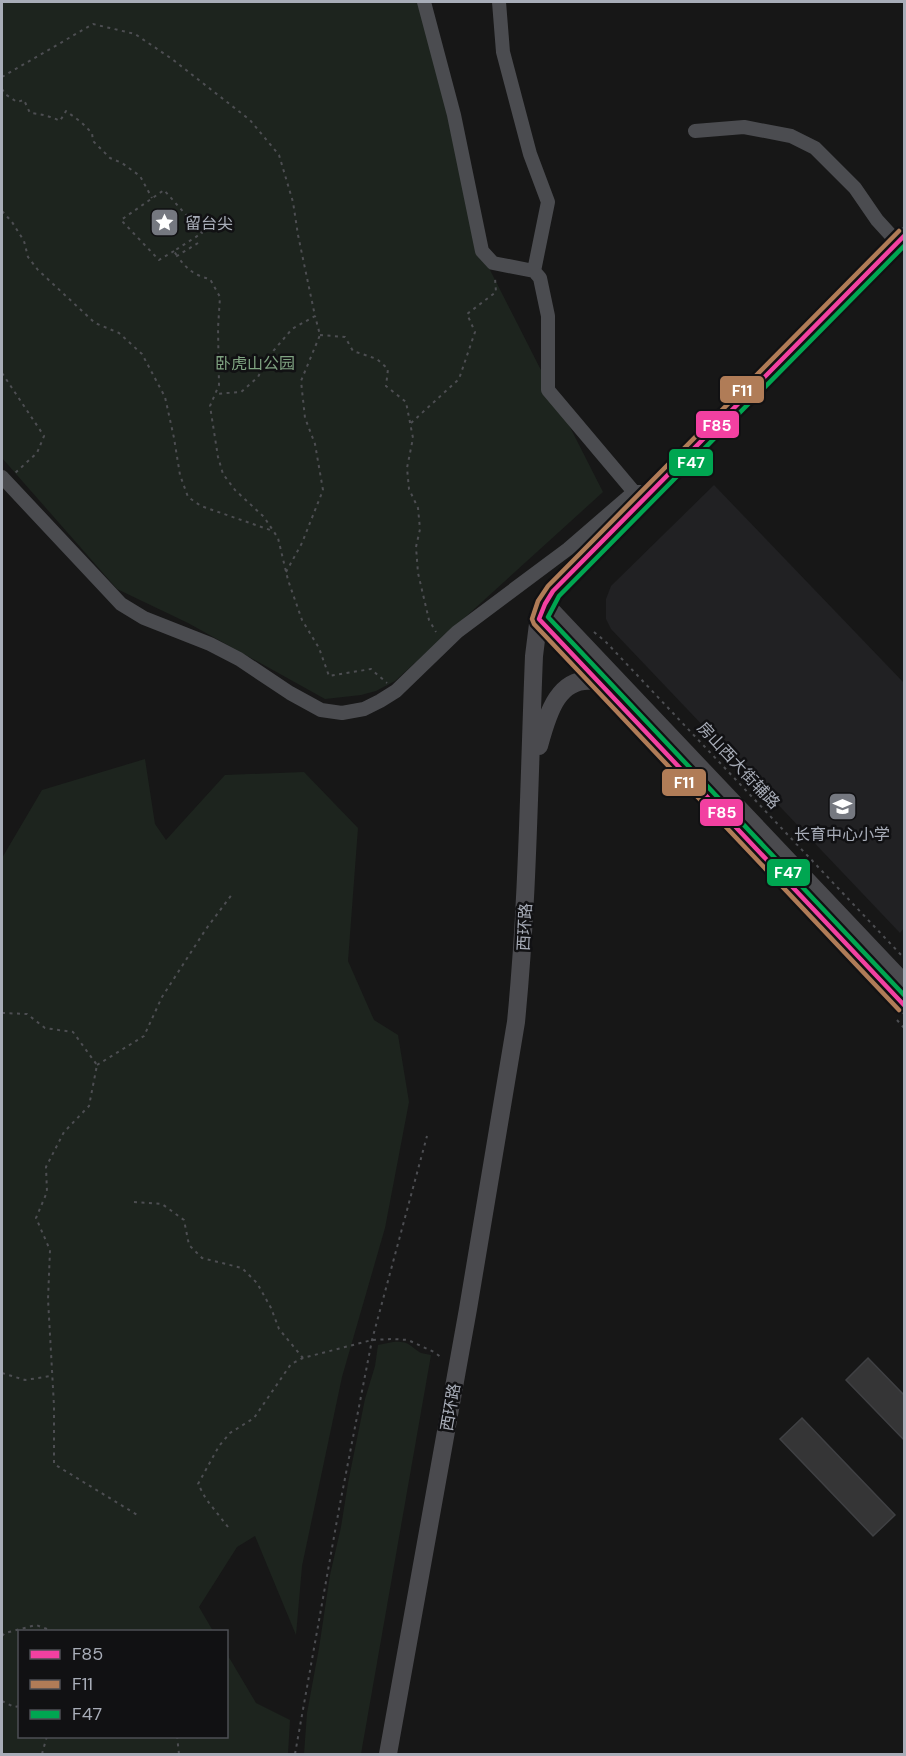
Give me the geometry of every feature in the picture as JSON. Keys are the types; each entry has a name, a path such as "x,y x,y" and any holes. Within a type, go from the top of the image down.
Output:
{"main road":[{"path":"545,615 553,591 902,243"},
{"name":"西环路","path":"388,1755 507,1079 521,975 534,657 545,615 902,243"},
{"path":"545,615 599,682 904,1005"},
{"path":"545,615 904,983"},
{"name":"西环路","path":"396,1755 519,1059 530,964 545,615"},
{"path":"539,746 549,712 560,694 569,685 578,681 589,679 599,682"}],"street":[{"path":"424,2 453,115 482,251 493,263 534,271 540,278 548,316 548,390 634,492"},
{"path":"499,2 503,52 530,154 548,202 534,271"},
{"path":"695,131 744,127 791,136 815,148 855,189 877,220 902,243"},
{"path":"4,479 121,604 144,618 210,644 239,659 290,693 321,710 342,713 364,709 396,691 457,632 568,549 634,492 653,492"}],"path":[{"path":"2,77 93,24 135,34 172,59 250,120 279,156 293,202 320,335 301,381 305,418 315,444 323,490 302,543 286,572"},
{"path":"2,89 5,94 17,102 24,100 30,113 53,117 60,122 66,111 92,133 93,141 110,158 122,163 140,176 152,198"},
{"path":"164,190 202,233 174,250 159,260 121,220 164,190"},
{"path":"2,211 18,231 24,241 28,257 38,270 95,323 119,333 142,354 165,397 180,475 188,497 201,506 273,531"},
{"path":"177,255 198,243"},
{"path":"174,250 185,266 196,275 210,279 220,297 219,385 210,406 218,457 224,474 235,490 264,517 278,538 286,572 302,620 319,648 329,676 371,669 396,691"},
{"path":"410,424 459,379 475,332 467,314 496,292 493,263"},
{"path":"215,394 242,392 258,377 269,356 291,329 315,316"},
{"path":"320,335 345,337 353,351 377,359 388,369 387,386 406,402 413,438 407,468 409,489 418,508 420,529 416,547 418,573 429,620 444,644"},
{"path":"2,374 44,436 37,453 4,479"},
{"name":"房山西大街辅路","path":"591,629 605,641 904,958"},
{"path":"140,1516 54,1464 53,1376 48,1299 50,1250 36,1218 46,1192 46,1167 64,1132 88,1106 98,1065 144,1036 162,997 233,892"},
{"path":"2,1013 27,1014 45,1028 74,1032 98,1065"},
{"path":"295,1755 372,1340 427,1137"},
{"path":"134,1202 162,1204 184,1220 189,1245 202,1258 242,1268 257,1283 271,1308 279,1329 303,1358"},
{"path":"228,1527 206,1499 198,1484 219,1446 230,1433 254,1418 291,1364 303,1358 372,1340 408,1340 434,1352 457,1369"},
{"path":"2,1373 25,1380 53,1376"},
{"path":"2,1636 5,1633 36,1625 50,1630"},
{"path":"2,1701 14,1707 18,1706"},
{"path":"42,1755 47,1738"},
{"path":"177,1738 179,1755"}],"shaded area":[{"name":"长育中心小学","path":"714,485 904,683 904,928 900,933 611,629 606,619 606,599 611,586"}],"green space":[{"name":"卧虎山公园","path":"2,2 422,2 490,270 603,492 395,681 376,691 361,695 325,699 188,623 117,589 2,458"},
{"path":"145,759 155,824 166,840 225,775 304,772 358,828 348,961 374,1020 398,1035 409,1102 385,1228 342,1377 302,1566 296,1635 255,1536 237,1547 199,1607 212,1630 18,1630 18,1738 228,1738 228,1656 256,1703 290,1720 288,1754 2,1754 2,858 42,790"},
{"path":"393,1342 406,1343 421,1353 431,1355 361,1754 304,1754 307,1713 330,1575 365,1399 375,1366 378,1345"}],"building":[{"path":"868,1358 904,1395 904,1440 846,1380"},
{"path":"802,1418 895,1515 873,1536 780,1439"}],"transit line":[{"name":"F11","path":"899,231 548,586 538,601 532,619 534,624 899,1010"},
{"name":"F85","path":"904,236 553,591 539,619 904,1005"},
{"name":"F47","path":"904,246 559,596 548,617 904,995"}],"place":[{"name":"留台尖","path":"164,223"},
{"name":"长育中心小学","path":"842,806"}]}
